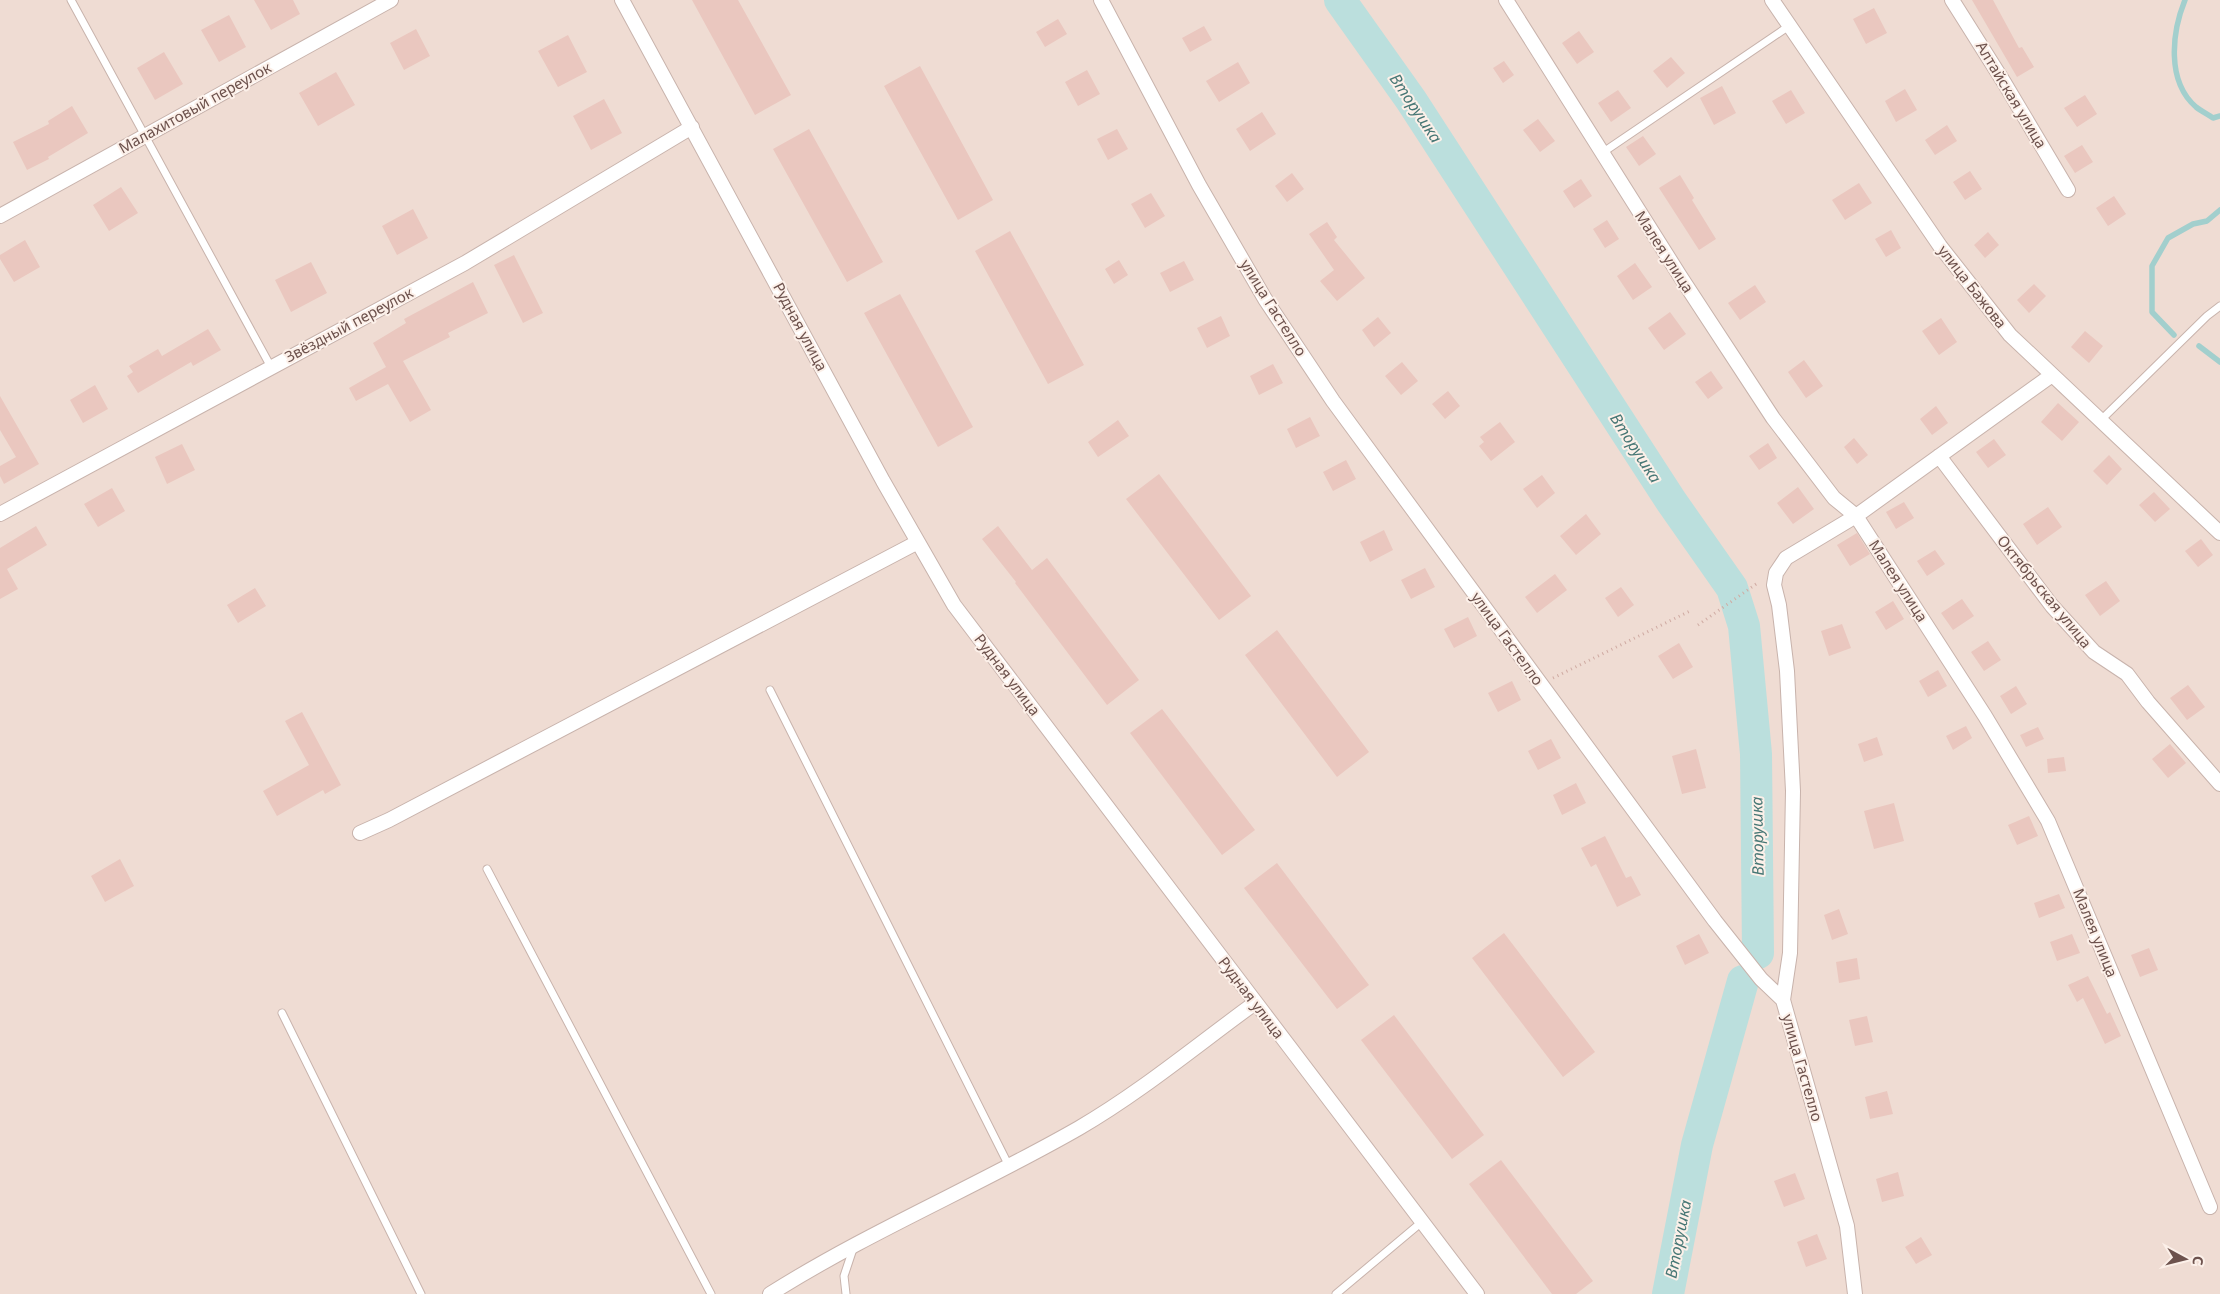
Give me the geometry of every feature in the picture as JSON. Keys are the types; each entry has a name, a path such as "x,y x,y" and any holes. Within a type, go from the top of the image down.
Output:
{"street":[{"name":"Малахитовый переулок","path":"0,216 391,0"},
{"name":"Рудная улица","path":"622,0 882,481 954,604 1255,1003 1424,1221 1477,1294"},
{"name":"улица Гастелло","path":"1101,0 1199,185 1265,299 1333,401 1715,921 1761,979 1782,1000 1847,1226 1855,1294"},
{"name":"Малея улица","path":"1506,0 1773,418 1834,498 1856,516 1985,716 2048,821 2210,1207"},
{"name":"улица Бажова","path":"1772,0 1940,246 2010,335 2220,533"},
{"name":"Алтайская улица","path":"1952,0 2068,190"},
{"name":"Звёздный переулок","path":"0,514 465,263 692,127"},
{"path":"1782,1000 1790,953 1792,792 1787,671 1779,605 1774,585 1776,572 1786,558 1856,516 2052,375"},
{"name":"Октябрьская улица","path":"1939,456 2052,606 2094,652 2127,674 2148,702 2220,784"},
{"path":"360,833 389,820 918,542"},
{"path":"770,1294 808,1270 1080,1127 1135,1091 1255,1003"}],"lane":[{"path":"71,0 271,367"},
{"path":"1602,153 1789,26"},
{"path":"2100,421 2207,316 2220,306"},
{"path":"770,690 1008,1166"},
{"path":"487,869 711,1294"},
{"path":"282,1013 421,1294"},
{"path":"1336,1294 1424,1221"},
{"path":"846,1294 844,1276 854,1246"}],"path":[{"path":"1698,625 1746,589"},
{"path":"1541,684 1690,611"}],"shaded area":[{"path":"0,0 2220,0 2220,1294 0,1294"}],"building":[{"path":"254,0 293,0 300,14 271,30"},
{"path":"692,0 738,0 791,95 755,115"},
{"path":"1972,0 1993,0 2019,48 2022,47 2034,67 2017,77"},
{"path":"1874,8 1887,33 1866,44 1853,19"},
{"path":"229,15 246,47 219,62 201,30"},
{"path":"1058,19 1067,34 1045,47 1036,32"},
{"path":"1204,26 1212,40 1190,52 1182,38"},
{"path":"416,29 430,56 404,70 390,43"},
{"path":"1579,31 1594,52 1577,64 1562,43"},
{"path":"568,35 587,72 558,87 538,51"},
{"path":"164,52 183,84 155,100 137,68"},
{"path":"1671,57 1685,73 1667,88 1653,71"},
{"path":"1504,61 1514,75 1503,83 1493,68"},
{"path":"1238,62 1250,83 1219,102 1206,81"},
{"path":"920,66 993,200 958,220 884,86"},
{"path":"1087,70 1100,94 1078,106 1065,82"},
{"path":"336,72 355,105 318,126 299,93"},
{"path":"1722,86 1736,113 1714,125 1700,98"},
{"path":"1905,89 1917,110 1896,122 1885,101"},
{"path":"1618,90 1631,108 1611,122 1598,103"},
{"path":"1791,90 1805,113 1786,124 1772,101"},
{"path":"2085,95 2097,114 2077,127 2064,108"},
{"path":"604,99 622,133 591,150 573,116"},
{"path":"72,106 88,133 48,157 49,159 27,170 13,142 49,124 48,121"},
{"path":"1262,112 1276,134 1250,151 1236,129"},
{"path":"1538,119 1555,141 1540,152 1523,130"},
{"path":"1947,125 1957,141 1935,155 1925,140"},
{"path":"809,129 883,262 847,282 773,149"},
{"path":"1117,129 1128,149 1108,160 1097,139"},
{"path":"1643,136 1656,154 1639,166 1626,147"},
{"path":"2082,145 2093,162 2075,173 2064,156"},
{"path":"1970,171 1982,189 1965,200 1953,182"},
{"path":"1292,173 1304,189 1287,202 1275,186"},
{"path":"1680,175 1694,198 1692,200 1716,239 1699,250 1659,188"},
{"path":"1581,179 1592,196 1574,208 1563,191"},
{"path":"1859,183 1872,203 1845,220 1832,200"},
{"path":"121,187 138,213 109,231 93,205"},
{"path":"1151,193 1165,216 1145,228 1131,204"},
{"path":"2114,196 2126,214 2108,226 2096,208"},
{"path":"413,209 428,238 397,255 382,226"},
{"path":"1607,220 1619,239 1605,248 1593,229"},
{"path":"1327,222 1337,237 1334,240 1365,278 1337,301 1320,281 1334,270 1309,234"},
{"path":"1891,230 1901,248 1886,257 1875,239"},
{"path":"1010,231 1084,365 1048,384 975,251"},
{"path":"1988,232 1999,245 1985,258 1974,245"},
{"path":"25,240 40,267 14,282 0,259 0,255"},
{"path":"514,255 543,313 523,323 494,265"},
{"path":"1119,260 1128,275 1114,284 1105,269"},
{"path":"1184,261 1194,280 1170,292 1160,273"},
{"path":"311,262 327,293 291,312 275,280"},
{"path":"1635,263 1652,287 1633,300 1617,276"},
{"path":"473,282 488,313 448,333 450,337 403,361 431,410 410,422 388,384 356,401 349,388 386,367 373,343 406,323 404,319"},
{"path":"2034,284 2046,296 2029,313 2017,300"},
{"path":"1755,285 1766,302 1740,320 1728,303"},
{"path":"900,294 973,427 938,447 864,313"},
{"path":"1670,312 1686,334 1664,350 1648,328"},
{"path":"1221,316 1230,336 1207,348 1197,328"},
{"path":"1378,317 1391,333 1374,347 1362,330"},
{"path":"1941,318 1957,342 1939,355 1922,331"},
{"path":"208,329 221,350 193,366 191,362 138,393 127,376 133,372 129,366 158,349 162,356"},
{"path":"2085,331 2103,346 2089,363 2071,347"},
{"path":"1804,360 1823,386 1806,398 1788,372"},
{"path":"1402,362 1418,381 1401,395 1385,376"},
{"path":"1273,364 1283,383 1259,395 1250,376"},
{"path":"1711,371 1723,388 1708,399 1695,382"},
{"path":"95,385 108,409 83,423 70,400"},
{"path":"1448,391 1460,406 1445,419 1432,404"},
{"path":"0,396 39,464 4,484 0,476 0,466 16,457 0,430"},
{"path":"2058,403 2079,422 2062,441 2041,422"},
{"path":"1936,406 1948,423 1932,435 1920,419"},
{"path":"1310,417 1320,436 1296,448 1287,429"},
{"path":"1118,420 1129,436 1098,457 1088,442"},
{"path":"1500,422 1515,442 1491,461 1479,446 1484,442 1480,437"},
{"path":"1854,438 1868,455 1857,464 1844,447"},
{"path":"1994,439 2006,455 1988,468 1976,452"},
{"path":"1768,443 1777,458 1759,470 1749,456"},
{"path":"182,444 195,470 167,484 155,457"},
{"path":"2109,455 2122,469 2107,485 2093,471"},
{"path":"1346,460 1356,479 1333,491 1323,472"},
{"path":"1159,474 1251,596 1219,620 1126,499"},
{"path":"1542,475 1555,493 1537,508 1523,489"},
{"path":"1798,487 1814,509 1793,524 1777,503"},
{"path":"112,488 125,511 98,527 84,504"},
{"path":"2154,492 2170,509 2155,522 2139,505"},
{"path":"1904,502 1914,518 1896,529 1886,512"},
{"path":"2048,507 2062,527 2037,545 2023,524"},
{"path":"1586,514 1601,534 1576,555 1560,536"},
{"path":"36,526 47,545 7,569 18,589 0,599 0,548"},
{"path":"998,526 1032,570 1047,558 1139,680 1107,705 982,539"},
{"path":"1384,530 1393,550 1370,562 1360,542"},
{"path":"1857,533 1870,554 1850,566 1837,545"},
{"path":"2201,539 2213,555 2198,567 2185,551"},
{"path":"1935,550 1945,564 1927,576 1917,561"},
{"path":"1425,568 1435,587 1411,599 1401,580"},
{"path":"1555,574 1567,590 1537,613 1525,597"},
{"path":"2106,581 2120,601 2100,616 2085,595"},
{"path":"1621,587 1634,605 1618,617 1605,598"},
{"path":"255,588 266,606 238,623 227,605"},
{"path":"1962,599 1974,616 1953,630 1941,613"},
{"path":"1893,601 1904,619 1886,630 1875,612"},
{"path":"1468,617 1477,636 1454,648 1444,629"},
{"path":"1842,624 1851,648 1829,656 1821,631"},
{"path":"1277,630 1369,752 1337,777 1245,655"},
{"path":"1988,641 2001,660 1984,671 1971,652"},
{"path":"1679,643 1693,667 1673,679 1658,656"},
{"path":"1938,670 1947,686 1928,697 1919,681"},
{"path":"1512,681 1521,700 1498,712 1488,693"},
{"path":"2188,685 2205,707 2187,720 2170,698"},
{"path":"2016,686 2027,704 2011,714 2000,696"},
{"path":"1162,709 1255,830 1222,855 1130,733"},
{"path":"302,712 341,785 325,794 323,790 277,816 263,791 309,765 285,721"},
{"path":"1966,726 1972,738 1953,750 1946,736"},
{"path":"2038,727 2044,739 2026,747 2020,735"},
{"path":"1877,737 1883,755 1864,762 1858,744"},
{"path":"1551,739 1561,758 1538,770 1528,751"},
{"path":"2170,744 2186,763 2168,778 2152,759"},
{"path":"1696,749 1706,788 1682,794 1672,756"},
{"path":"2064,757 2066,771 2048,773 2047,759"},
{"path":"1576,783 1586,803 1562,815 1553,795"},
{"path":"1894,803 1904,841 1874,849 1864,811"},
{"path":"2029,816 2038,836 2017,845 2008,825"},
{"path":"1605,836 1626,878 1631,876 1641,895 1617,907 1596,864 1591,867 1581,848"},
{"path":"120,859 134,886 105,902 91,876"},
{"path":"1277,863 1369,985 1337,1009 1244,888"},
{"path":"2059,894 2065,908 2039,918 2034,903"},
{"path":"1839,909 1848,934 1832,940 1824,915"},
{"path":"1504,933 1595,1052 1563,1077 1472,958"},
{"path":"1699,934 1709,953 1685,965 1676,946"},
{"path":"2072,934 2080,953 2057,961 2050,942"},
{"path":"2149,948 2158,970 2140,977 2131,955"},
{"path":"1857,958 1860,979 1839,983 1836,962"},
{"path":"2088,976 2107,1014 2110,1012 2121,1036 2105,1044 2083,998 2077,1002 2068,985"},
{"path":"1394,1015 1484,1135 1452,1159 1361,1040"},
{"path":"1867,1016 1873,1042 1855,1046 1849,1020"},
{"path":"1887,1091 1893,1114 1870,1119 1865,1097"},
{"path":"1501,1160 1593,1281 1576,1294 1552,1294 1469,1184"},
{"path":"1898,1172 1904,1196 1882,1202 1876,1179"},
{"path":"1795,1173 1805,1199 1784,1207 1774,1181"},
{"path":"1817,1234 1827,1259 1806,1267 1797,1242"},
{"path":"1921,1237 1932,1255 1916,1264 1905,1247"}],"waterway":[{"name":"Вторушка","path":"1340,0 1411,100 1671,501 1732,588 1744,626 1756,754 1758,953"},
{"path":"2185,0 2177,27 2174,56 2180,84 2186,96 2196,107 2213,118 2220,116"},
{"path":"2174,335 2152,312 2152,266 2168,238 2193,224 2207,221 2220,210"},
{"path":"2199,346 2220,362"},
{"name":"Вторушка","path":"1668,1294 1697,1145 1743,981"}]}
